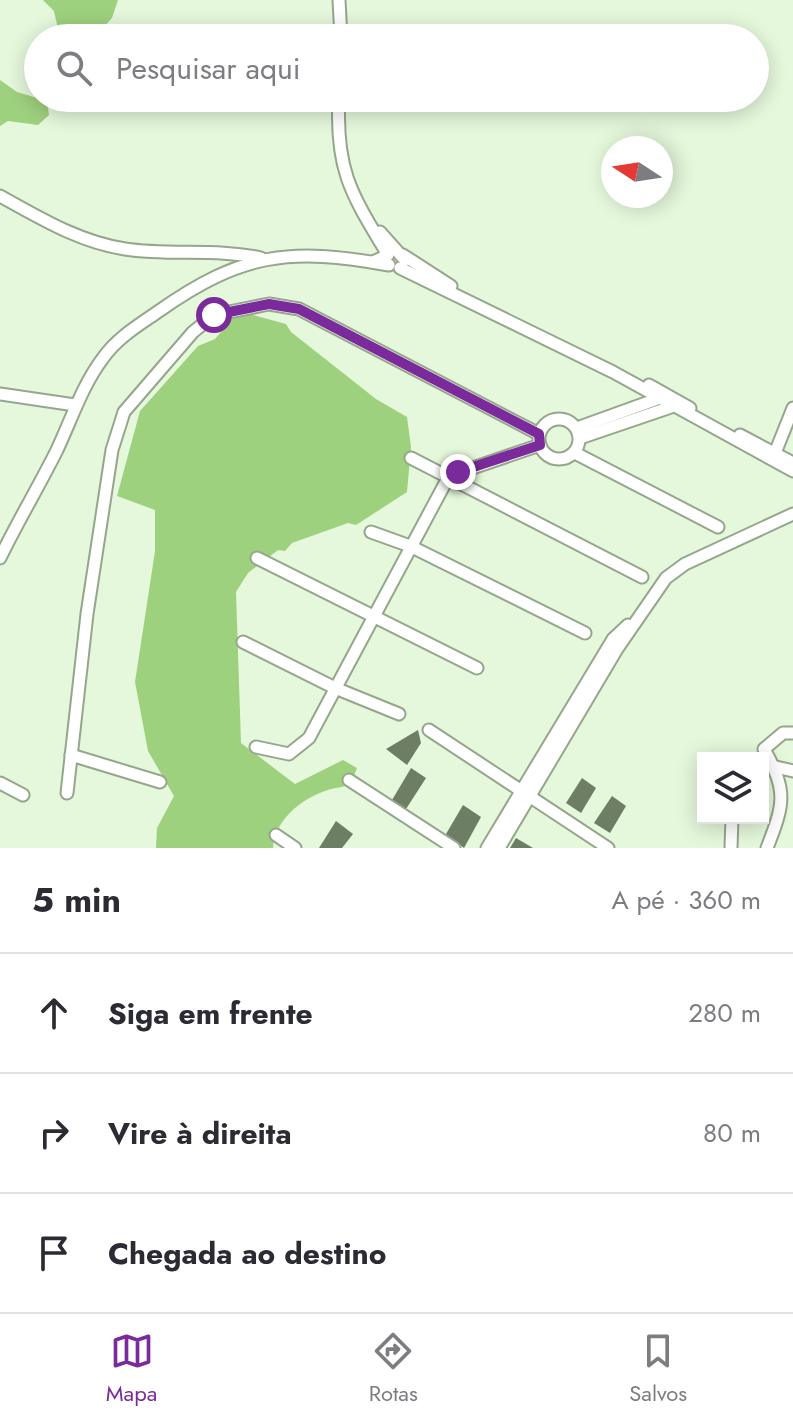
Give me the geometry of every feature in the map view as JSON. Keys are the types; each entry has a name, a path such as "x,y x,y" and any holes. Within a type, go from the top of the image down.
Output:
{"street":[{"path":"339,0 340,24"},
{"path":"338,112 337,139 342,170 353,198 396,259 604,360 793,471"},
{"path":"0,196 67,232 109,246 145,251 225,252 266,259"},
{"path":"0,558 3,544 56,450 75,405 102,359 121,338 214,275 266,259 293,256 373,262 396,259"},
{"path":"67,793 87,614 117,432 136,395 205,321 225,312 269,304 299,309 540,440 546,454 555,459 575,453"},
{"path":"0,394 75,405"},
{"path":"578,433 670,401 793,463"},
{"path":"775,453 793,408"},
{"path":"256,747 278,753 297,750 309,738 449,476 540,440 553,419 569,420 578,433 575,453"},
{"path":"575,453 718,527"},
{"path":"411,458 642,577"},
{"path":"499,848 588,688 675,569 793,514"},
{"path":"371,532 410,546 585,633"},
{"path":"257,558 477,668"},
{"path":"243,642 335,688 399,714"},
{"path":"429,730 608,848"},
{"path":"765,752 764,749 783,733 793,733"},
{"path":"71,755 160,782"},
{"path":"769,766 793,771"},
{"path":"767,848 783,805 769,769"},
{"path":"349,780 454,848"},
{"path":"0,783 23,795"},
{"path":"487,848 527,795"},
{"path":"731,848 732,824"},
{"path":"276,835 295,848"}],"green space":[{"path":"43,0 118,0 107,24 57,24 54,11"},
{"path":"0,80 24,94 24,112 49,112 38,125 8,121 0,126"},
{"path":"239,311 286,324 291,332 376,399 407,417 411,447 407,492 356,525 348,523 292,543 285,551 278,550 248,573 236,592 241,743 295,784 343,760 357,768 351,781 298,805 278,829 273,848 156,848 157,828 174,796 148,751 135,682 155,551 155,510 117,496 140,411 198,346 215,339"}],"building":[{"path":"418,730 421,743 407,765 386,749"},
{"path":"411,768 426,778 406,809 392,800"},
{"path":"582,778 596,788 581,813 566,803"},
{"path":"612,796 626,806 610,833 594,823"},
{"path":"463,805 481,817 464,848 446,834"},
{"path":"336,821 353,834 342,848 319,848"},
{"path":"516,838 533,848 510,848"}],"route":[{"path":"214,315 269,304 299,309 539,434 540,445 458,472"}]}
